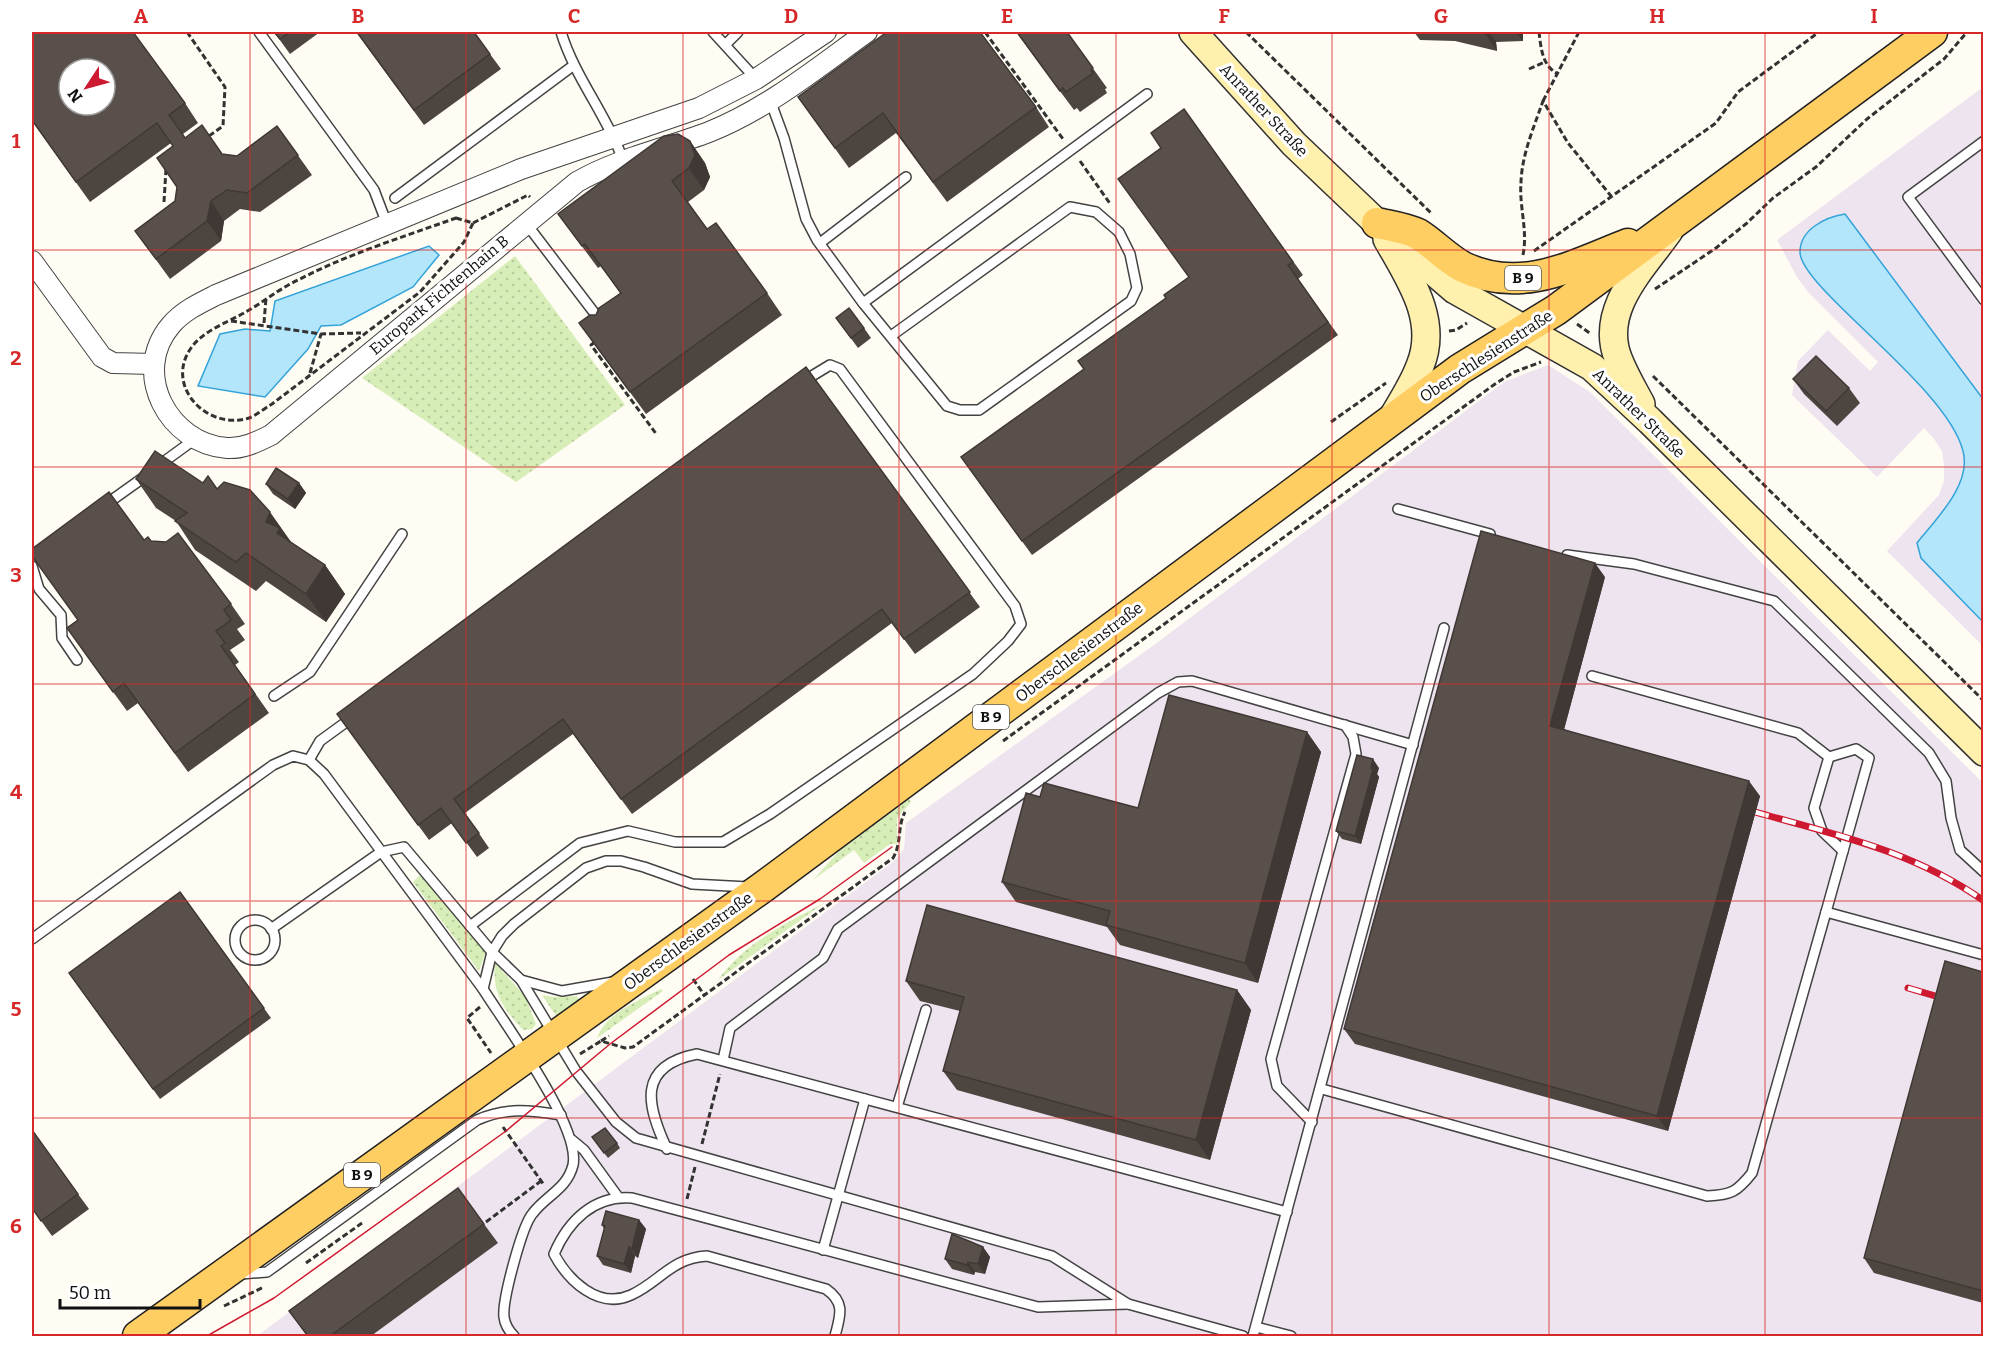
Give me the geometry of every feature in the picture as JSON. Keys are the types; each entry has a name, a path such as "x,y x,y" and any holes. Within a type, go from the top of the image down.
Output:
{"main road":[{"name":"Anrather Straße","path":"1193,32 1294,144 1377,223 1455,290 1592,367 1650,421 1983,752"},
{"name":"Oberschlesienstraße","path":"138,1336 516,1065 562,1049 641,974 763,887 1460,369 1561,306 1932,32"},
{"name":"B 9","path":"1377,223 1417,234 1465,268 1524,279 1557,273 1672,226"},
{"path":"1377,223 1416,290 1426,324 1421,366 1391,420"},
{"path":"1650,421 1618,357 1613,335 1615,313 1621,298 1672,226"}],"street":[{"name":"Europark Fichtenhain B","path":"826,32 756,80 699,108 521,169 216,295 186,311 170,326 159,345 154,364 156,391 163,407 176,425 195,440 229,448 251,445 271,435 525,222 577,182 622,160 710,131 770,100 867,32"},
{"path":"756,80 770,100"},
{"path":"32,261 102,357 113,363 154,364"}],"lane":[{"path":"259,32 374,190 387,224"},
{"path":"561,32 574,65 614,136 622,160"},
{"path":"713,32 756,80"},
{"path":"726,44 738,32"},
{"path":"395,198 574,65"},
{"path":"863,303 1147,94"},
{"path":"770,100 784,138 806,219 820,243 863,303 947,406 960,410 979,410 1131,301 1137,288 1130,254 1119,232 1096,212 1070,207 891,336"},
{"path":"1983,141 1908,197 1983,300"},
{"path":"820,243 906,177"},
{"path":"525,222 608,331"},
{"path":"470,926 580,843 628,831 675,842 723,842 770,814 973,674 1008,641 1021,624 1015,606 840,369 830,365 794,388"},
{"path":"97,512 195,440"},
{"path":"1398,509 1498,536"},
{"path":"274,696 310,672 402,534"},
{"path":"1553,552 1575,558 1634,564 1774,601 1929,753 1946,780 1951,818 1960,850 1983,872"},
{"path":"32,560 41,553"},
{"path":"32,566 39,589 61,615 62,638 77,660"},
{"path":"1291,1336 1254,1332 1322,1089 1444,628"},
{"path":"1592,676 1798,733 1829,757"},
{"path":"723,1060 730,1028 823,958 838,929 1168,687 1178,682 1192,681 1413,745"},
{"path":"309,760 320,741 365,708"},
{"path":"1312,1122 1277,1086 1271,1059 1356,754 1353,737 1345,725"},
{"path":"1322,1089 1707,1196 1724,1196 1740,1189 1752,1173 1869,758 1856,749 1829,757"},
{"path":"32,939 273,765 293,756 309,760 324,774 483,989 516,1065 561,1115 572,1140 573,1164 563,1187 532,1213 524,1231 507,1293 504,1318 508,1331 514,1336"},
{"path":"1829,757 1814,808 1822,831 1843,851"},
{"path":"271,929 381,852 404,848 492,952 521,980 562,1049 616,1122 636,1138 698,1158 996,1238 1052,1256 1128,1304 1243,1336"},
{"path":"483,989 492,952 502,936 586,868 606,861 621,861 692,884 763,887"},
{"path":"1826,912 1983,956"},
{"path":"254,920 264,922 271,929 274,945 265,958 252,960 243,957 236,948 236,934 244,923 254,920"},
{"path":"521,980 562,991 641,974"},
{"path":"897,1107 926,1010"},
{"path":"667,1149 652,1116 650,1100 654,1080 668,1065 681,1058 697,1054 1287,1212"},
{"path":"823,1250 865,1099"},
{"path":"220,1276 267,1272 477,1120 494,1112 511,1109 561,1115"},
{"path":"572,1140 584,1150 618,1197"},
{"path":"835,1336 842,1308 836,1296 826,1289 707,1256 691,1257 671,1266 631,1295 612,1300 587,1292 564,1273 554,1254 563,1233 579,1216 601,1201 618,1197 683,1212 1038,1307 1128,1304"}],"path":[{"path":"187,32 225,87 223,126 204,139"},
{"path":"985,32 1111,205"},
{"path":"1246,32 1438,220"},
{"path":"1539,32 1545,62 1550,70 1558,74"},
{"path":"1580,32 1543,101 1523,163 1521,206 1526,240 1522,259 1716,123 1738,92 1819,32"},
{"path":"1652,291 1724,242 1773,198 1816,167 1867,119 1944,59 1967,32"},
{"path":"1529,69 1545,62"},
{"path":"1543,101 1568,143 1611,196"},
{"path":"164,202 167,165"},
{"path":"473,224 456,218 333,263 266,298 205,334 190,349 183,373 189,399 208,415 248,418 272,404 362,333 420,292 464,242 473,224 528,195 542,209"},
{"path":"264,323 266,298"},
{"path":"229,321 264,323 321,334 351,331 362,333"},
{"path":"608,331 591,345 657,435"},
{"path":"310,374 321,334"},
{"path":"999,744 1495,384 1514,372 1530,368 1594,336"},
{"path":"1648,371 1983,701"},
{"path":"601,1041 625,1048 633,1047 893,858 900,846 901,821 909,808"},
{"path":"693,979 704,994"},
{"path":"483,989 479,1008 467,1018 516,1065"},
{"path":"698,995 704,994"},
{"path":"562,1049 601,1041 609,1036"},
{"path":"625,1048 632,1044"},
{"path":"683,1212 723,1060"},
{"path":"511,1109 500,1122 552,1196"},
{"path":"486,1222 541,1180"},
{"path":"303,1265 367,1219"},
{"path":"215,1311 271,1284"}],"shaded area":[{"path":"1983,87 1983,646 1887,551 1939,495 1944,481 1944,465 1942,451 1934,439 1924,428 1877,477 1792,395 1798,361 1828,330 1870,371 1878,362 1808,292 1777,240"},
{"path":"1548,365 1590,392 1983,783 1983,1336 257,1336 894,861 904,849 906,823 1154,645 1504,382"}],"green space":[{"path":"515,256 625,405 516,482 362,378"},
{"path":"909,799 911,802 897,818 897,844 890,844 864,863 854,850 813,880 840,850"},
{"path":"420,875 486,951 479,971 413,882"},
{"path":"824,903 718,980 740,955 753,945"},
{"path":"495,963 525,996 536,1024 532,1029 523,1030 500,1000 495,983"},
{"path":"661,989 663,991 597,1038 601,1029 615,1015"},
{"path":"542,995 577,996 579,1000 556,1016"}],"water":[{"path":"1845,214 1983,399 1983,622 1921,558 1917,543 1942,512 1962,476 1963,451 1951,425 1931,398 1904,369 1823,289 1806,268 1800,252 1804,237 1809,231 1822,221"},
{"path":"429,246 439,255 413,287 341,325 321,326 308,349 265,397 198,386 220,334 245,329 270,331 275,301"}],"building":[{"path":"32,32 133,32 185,103 169,115 185,138 202,125 222,154 237,156 277,126 298,155 247,193 227,190 211,201 207,221 156,259 135,231 175,201 177,187 157,158 173,146 157,123 76,182 32,120"},
{"path":"274,32 290,32 280,39"},
{"path":"357,32 474,32 490,54 414,110"},
{"path":"887,32 980,32 1036,107 933,182 883,113 835,148 798,97"},
{"path":"1017,32 1067,32 1093,68 1091,70 1093,73 1066,92 1063,88 1060,91"},
{"path":"1184,109 1293,262 1288,265 1328,322 1022,541 961,457 1084,369 1078,361 1166,298 1164,295 1189,277 1118,179 1161,148 1151,133"},
{"path":"678,134 690,141 695,155 689,168 672,181 707,229 716,223 767,293 630,392 579,323 590,315 596,315 599,308 621,293 585,244 582,246 558,214 664,136"},
{"path":"849,308 864,328 851,338 836,318"},
{"path":"1816,356 1849,388 1826,411 1793,379"},
{"path":"806,367 970,592 904,639 882,609 621,799 563,719 454,799 479,833 466,843 441,808 418,825 337,714"},
{"path":"155,451 203,483 208,476 217,489 224,482 250,490 270,512 266,522 280,528 277,533 325,565 306,594 246,553 236,562 175,521 187,513 136,479"},
{"path":"276,468 299,483 288,499 266,484"},
{"path":"109,492 144,540 148,537 151,541 166,542 178,533 231,604 224,610 231,620 216,631 225,643 221,646 255,694 175,753 124,683 113,692 67,628 78,620 32,556 32,549"},
{"path":"1481,531 1595,563 1550,726 1749,781 1657,1116 1344,1029"},
{"path":"1169,695 1307,732 1245,963 1106,925 1110,911 1002,882 1026,793 1040,797 1044,783 1138,808"},
{"path":"1357,755 1373,759 1371,768 1373,769 1355,836 1336,831"},
{"path":"180,892 264,1008 153,1089 69,973"},
{"path":"927,905 1237,990 1196,1140 943,1071 964,997 906,981"},
{"path":"1945,961 1983,972 1983,1291 1864,1258"},
{"path":"605,1128 617,1143 604,1153 592,1137"},
{"path":"32,1130 78,1194 41,1221 32,1208"},
{"path":"458,1188 484,1224 330,1336 308,1336 289,1311"},
{"path":"606,1211 639,1220 632,1249 629,1247 624,1264 597,1256 605,1226 602,1225"},
{"path":"952,1234 983,1247 978,1264 968,1262 967,1265 945,1259"}],"tram line":[{"path":"207,1336 274,1298 506,1131 610,1044 729,955 820,899 892,847"}],"railway":[{"path":"1755,812 1874,846 1930,869 1984,901"},
{"path":"1908,988 1949,1000"}]}
